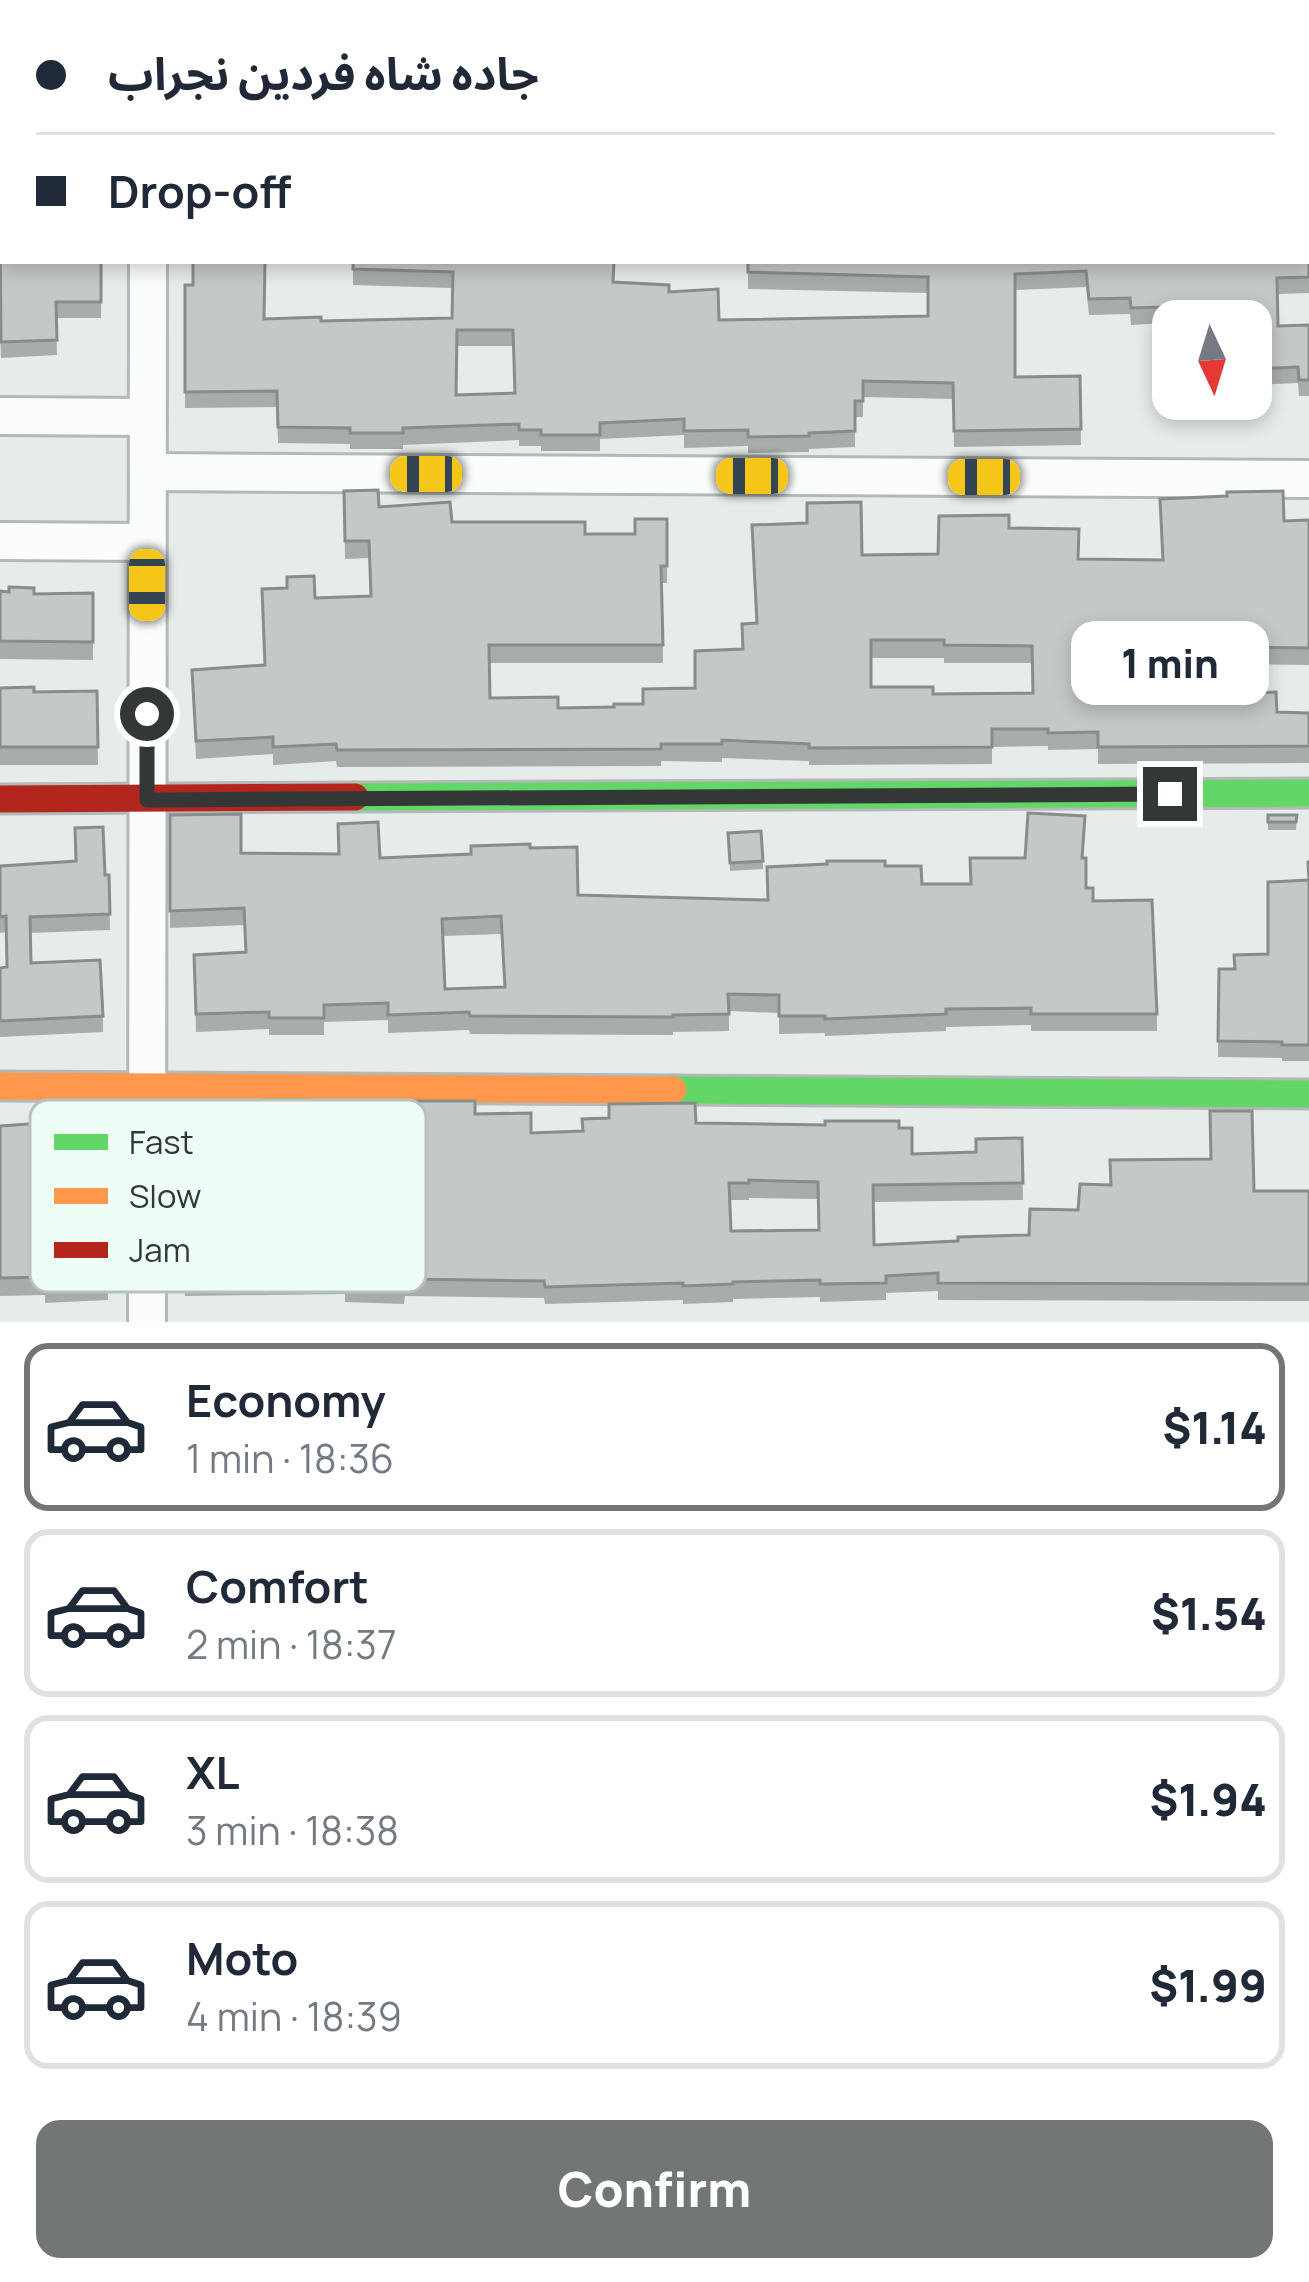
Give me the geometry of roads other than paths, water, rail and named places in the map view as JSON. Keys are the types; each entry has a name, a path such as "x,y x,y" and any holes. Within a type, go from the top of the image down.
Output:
{"street":[{"path":"147,1100 148,264"},
{"path":"0,416 148,417"},
{"path":"148,472 1309,479"},
{"path":"0,541 147,542"},
{"path":"0,799 1309,793"},
{"path":"0,1086 1309,1094"}]}
